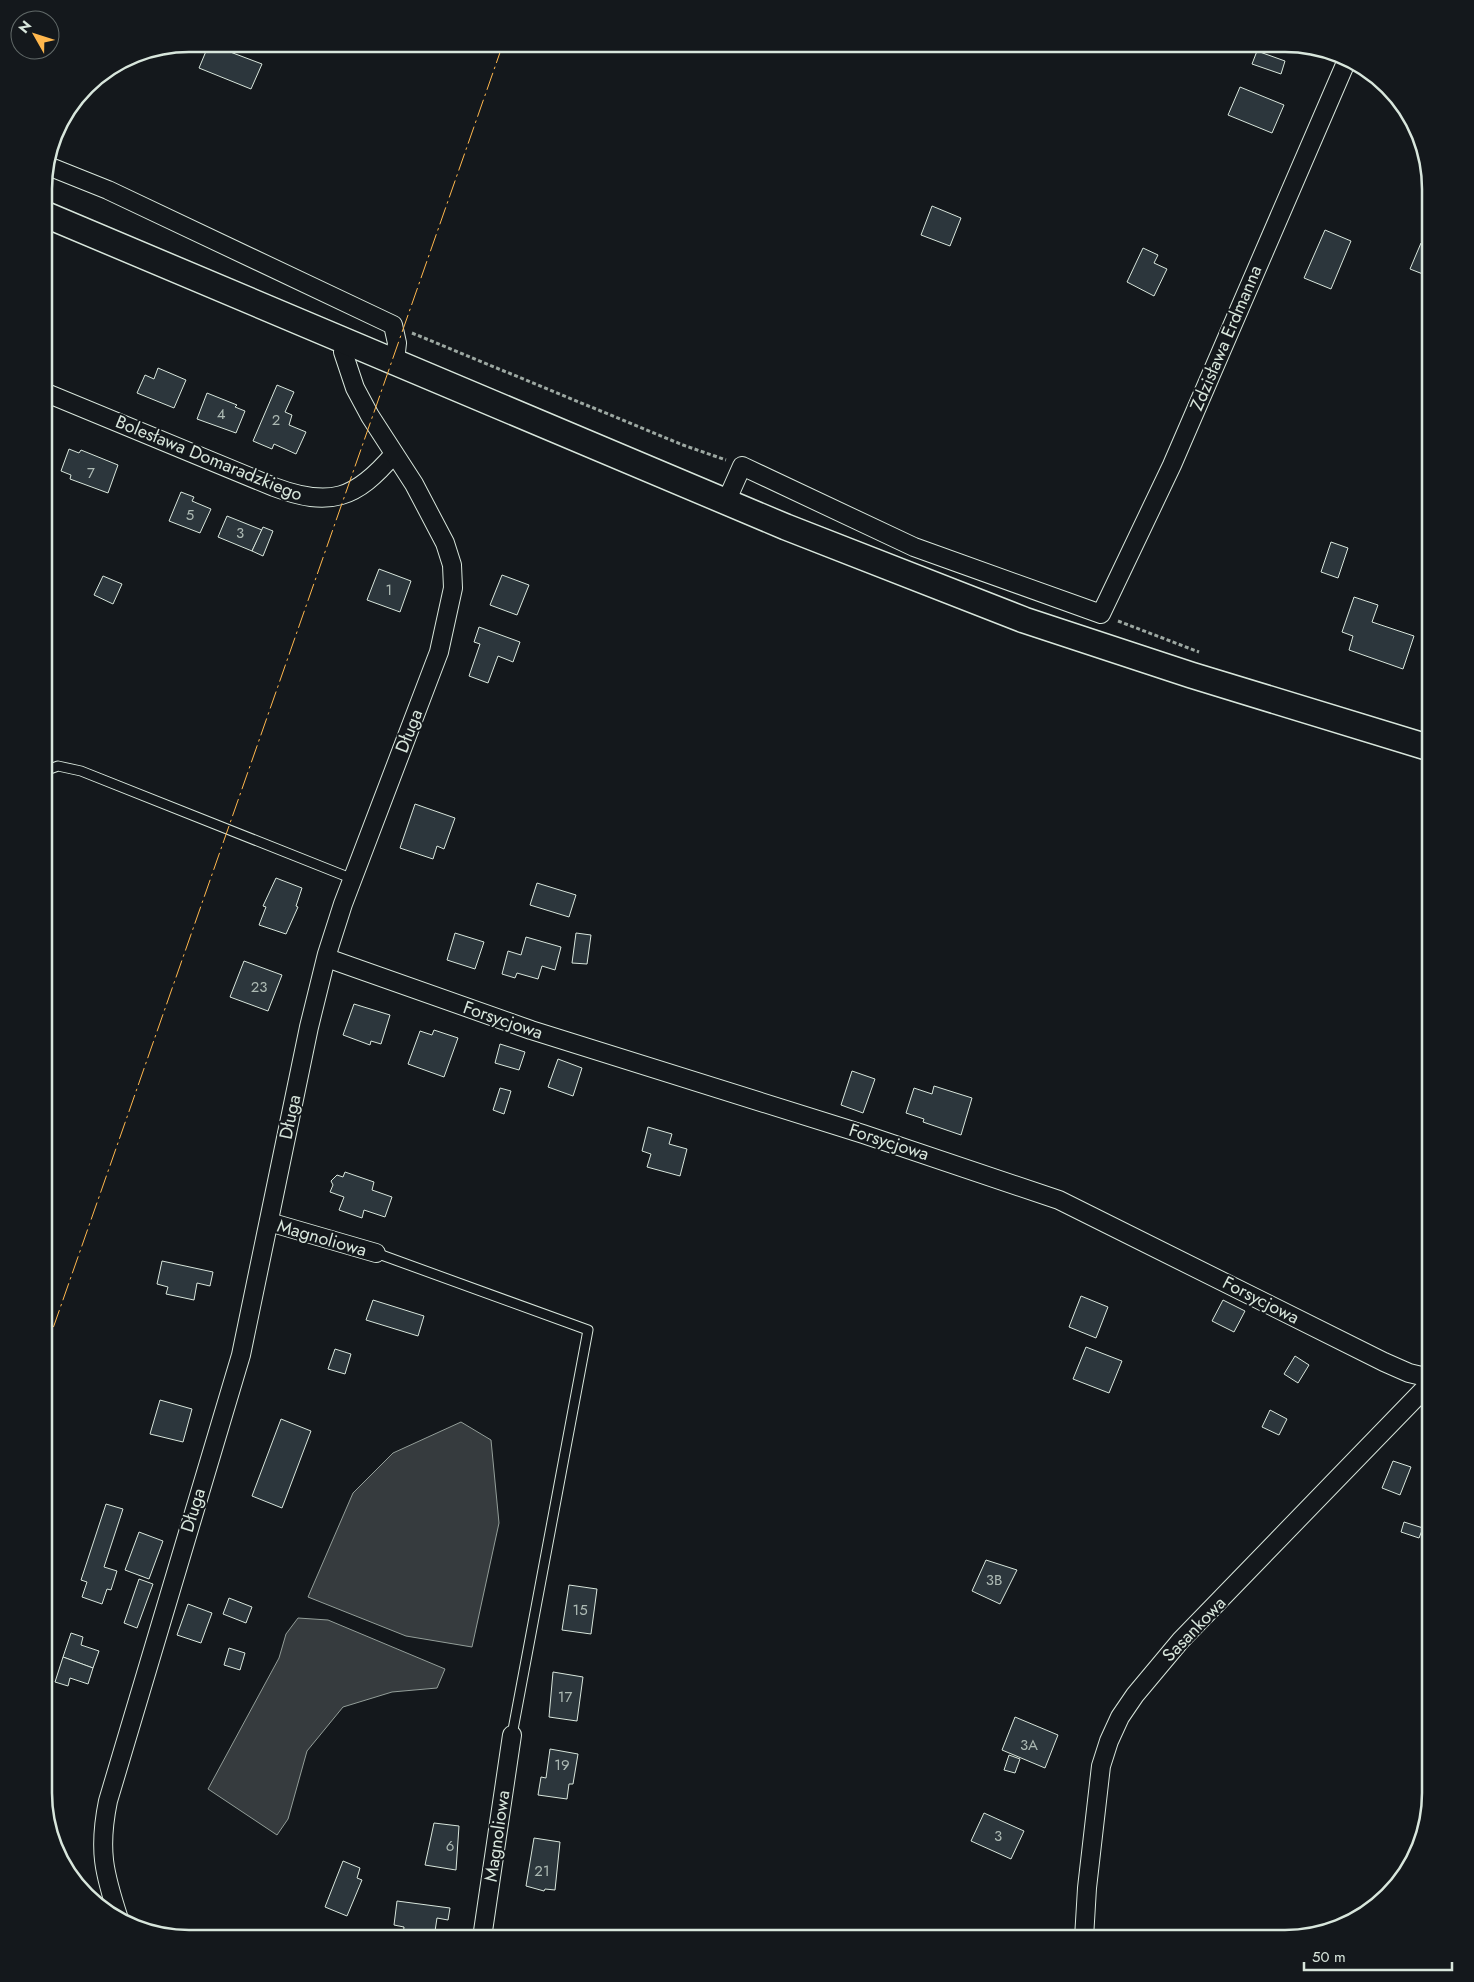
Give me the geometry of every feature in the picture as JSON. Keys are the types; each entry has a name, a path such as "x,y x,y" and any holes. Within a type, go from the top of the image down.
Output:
{"main road":[{"path":"53,218 726,502 1024,620 1200,678 1422,746"}],"street":[{"name":"Zdzisława Erdmanna","path":"742,466 914,547 1102,614 1172,465 1344,67"},
{"path":"54,169 116,193 393,325 397,343 394,361"},
{"name":"Długa","path":"114,1907 106,1879 101,1842 108,1801 241,1355 309,1027 326,958 353,879 435,661 445,630 454,588 452,565 445,543 414,484 370,416 349,374 342,352 345,342"},
{"name":"Bolesława Domaradzkiego","path":"53,396 274,487 313,499 343,495 365,483 394,454"},
{"path":"726,502 742,466"},
{"name":"Forsycjowa","path":"326,958 531,1030 864,1134 1059,1200 1384,1362 1409,1373 1422,1376"},
{"name":"Magnoliowa","path":"269,1222 376,1253"},
{"name":"Sasankowa","path":"1085,1930 1088,1879 1101,1766 1109,1741 1120,1717 1135,1695 1181,1640 1422,1391"},
{"name":"Magnoliowa","path":"483,1930 512,1735"}],"lane":[{"path":"53,769 58,766 81,771 353,879"},
{"path":"376,1253 588,1330 512,1735"}],"path":[{"path":"393,325 683,445 742,466"}],"shaded area":[{"path":"461,1422 491,1440 499,1523 472,1647 406,1636 308,1597 353,1493 393,1453"},
{"path":"298,1618 328,1620 445,1669 437,1688 392,1692 343,1707 307,1751 288,1819 277,1835 208,1789 279,1658 286,1634"}],"building":[{"path":"205,53 233,53 262,64 251,89 199,68"},
{"path":"1256,53 1263,53 1285,61 1281,74 1252,64"},
{"path":"1240,87 1284,105 1272,133 1228,115"},
{"path":"932,206 961,218 950,246 921,235"},
{"path":"1325,230 1351,241 1331,289 1304,278"},
{"path":"1421,243 1422,274 1410,269"},
{"path":"1143,248 1158,255 1154,263 1167,269 1154,296 1127,282"},
{"path":"158,368 186,380 174,408 137,393 145,375 154,379"},
{"path":"277,385 294,392 285,412 292,415 289,425 306,432 296,454 274,444 272,449 253,441"},
{"path":"207,393 237,405 235,407 245,411 236,433 197,419"},
{"path":"69,449 79,453 81,450 118,465 108,493 70,479 71,475 61,471"},
{"path":"181,492 194,497 192,501 211,509 200,533 169,521"},
{"path":"227,516 262,530 252,551 218,537"},
{"path":"263,527 273,531 263,556 252,551"},
{"path":"1331,542 1348,548 1338,578 1321,572"},
{"path":"379,569 411,581 400,612 367,600"},
{"path":"502,575 529,585 517,615 490,605"},
{"path":"103,576 122,584 113,604 94,595"},
{"path":"1354,597 1378,605 1372,622 1414,636 1403,669 1349,650 1353,636 1342,632"},
{"path":"479,627 520,642 513,662 498,656 488,683 469,676 480,644 474,642"},
{"path":"415,804 455,818 444,849 437,846 433,859 400,848"},
{"path":"276,878 302,888 296,906 298,907 286,934 259,925 266,907 263,906"},
{"path":"537,883 576,895 569,917 530,905"},
{"path":"455,933 484,942 475,969 447,960"},
{"path":"576,933 591,935 587,964 572,963"},
{"path":"526,937 561,947 555,970 542,966 538,979 517,973 515,978 502,974 508,951 521,955"},
{"path":"244,961 282,975 268,1011 230,997"},
{"path":"354,1004 390,1015 381,1044 371,1041 370,1045 343,1035"},
{"path":"434,1030 458,1038 444,1077 408,1064 420,1031 432,1035"},
{"path":"500,1044 525,1052 519,1070 495,1063"},
{"path":"558,1059 582,1068 573,1096 548,1087"},
{"path":"852,1071 875,1079 863,1113 841,1105"},
{"path":"934,1086 972,1098 961,1135 923,1122 924,1119 906,1113 914,1088 932,1094"},
{"path":"500,1088 511,1091 504,1114 493,1110"},
{"path":"648,1127 672,1134 669,1144 687,1149 680,1176 647,1167 651,1154 642,1151"},
{"path":"345,1172 374,1182 372,1190 392,1197 385,1217 364,1210 362,1218 339,1210 344,1197 330,1192 333,1185 331,1181 337,1175 343,1177"},
{"path":"162,1261 213,1272 210,1286 197,1283 194,1300 166,1294 168,1287 157,1284"},
{"path":"1081,1296 1108,1307 1096,1338 1069,1327"},
{"path":"373,1300 424,1316 418,1336 366,1320"},
{"path":"1223,1300 1245,1311 1234,1332 1212,1321"},
{"path":"1086,1347 1122,1361 1109,1393 1073,1379"},
{"path":"335,1349 351,1354 345,1374 328,1369"},
{"path":"1295,1356 1309,1365 1298,1383 1284,1374"},
{"path":"160,1400 192,1409 183,1442 150,1434"},
{"path":"1270,1410 1287,1419 1279,1435 1262,1427"},
{"path":"281,1419 311,1431 282,1508 252,1496"},
{"path":"1393,1461 1411,1467 1400,1495 1382,1488"},
{"path":"106,1504 123,1509 104,1567 117,1571 111,1590 107,1589 102,1604 82,1597 87,1582 81,1580"},
{"path":"1404,1522 1422,1528 1419,1538 1401,1532"},
{"path":"139,1532 163,1541 149,1579 125,1570"},
{"path":"986,1560 1017,1570 1000,1604 972,1591"},
{"path":"139,1579 153,1584 137,1628 124,1623"},
{"path":"569,1585 597,1589 591,1634 562,1630"},
{"path":"229,1598 252,1607 246,1623 223,1614"},
{"path":"188,1604 212,1613 201,1643 177,1635"},
{"path":"71,1633 83,1637 81,1645 99,1651 93,1668 63,1657"},
{"path":"229,1648 245,1653 240,1670 224,1665"},
{"path":"63,1657 93,1668 88,1684 70,1678 68,1686 55,1682"},
{"path":"553,1672 583,1677 577,1721 549,1717"},
{"path":"1015,1717 1058,1735 1045,1768 1002,1750"},
{"path":"550,1749 578,1754 573,1784 569,1784 567,1799 538,1795 541,1777 546,1778"},
{"path":"1009,1755 1020,1759 1015,1773 1004,1770"},
{"path":"984,1813 1024,1831 1011,1859 971,1841"},
{"path":"434,1823 459,1826 456,1870 425,1865"},
{"path":"534,1838 560,1842 555,1890 545,1889 544,1891 526,1886"},
{"path":"343,1861 360,1868 357,1878 362,1880 347,1916 325,1907"},
{"path":"397,1901 450,1908 448,1920 437,1918 435,1930 404,1930 404,1927 394,1925"}],"power":[{"path":"52,1330 500,53"}]}
